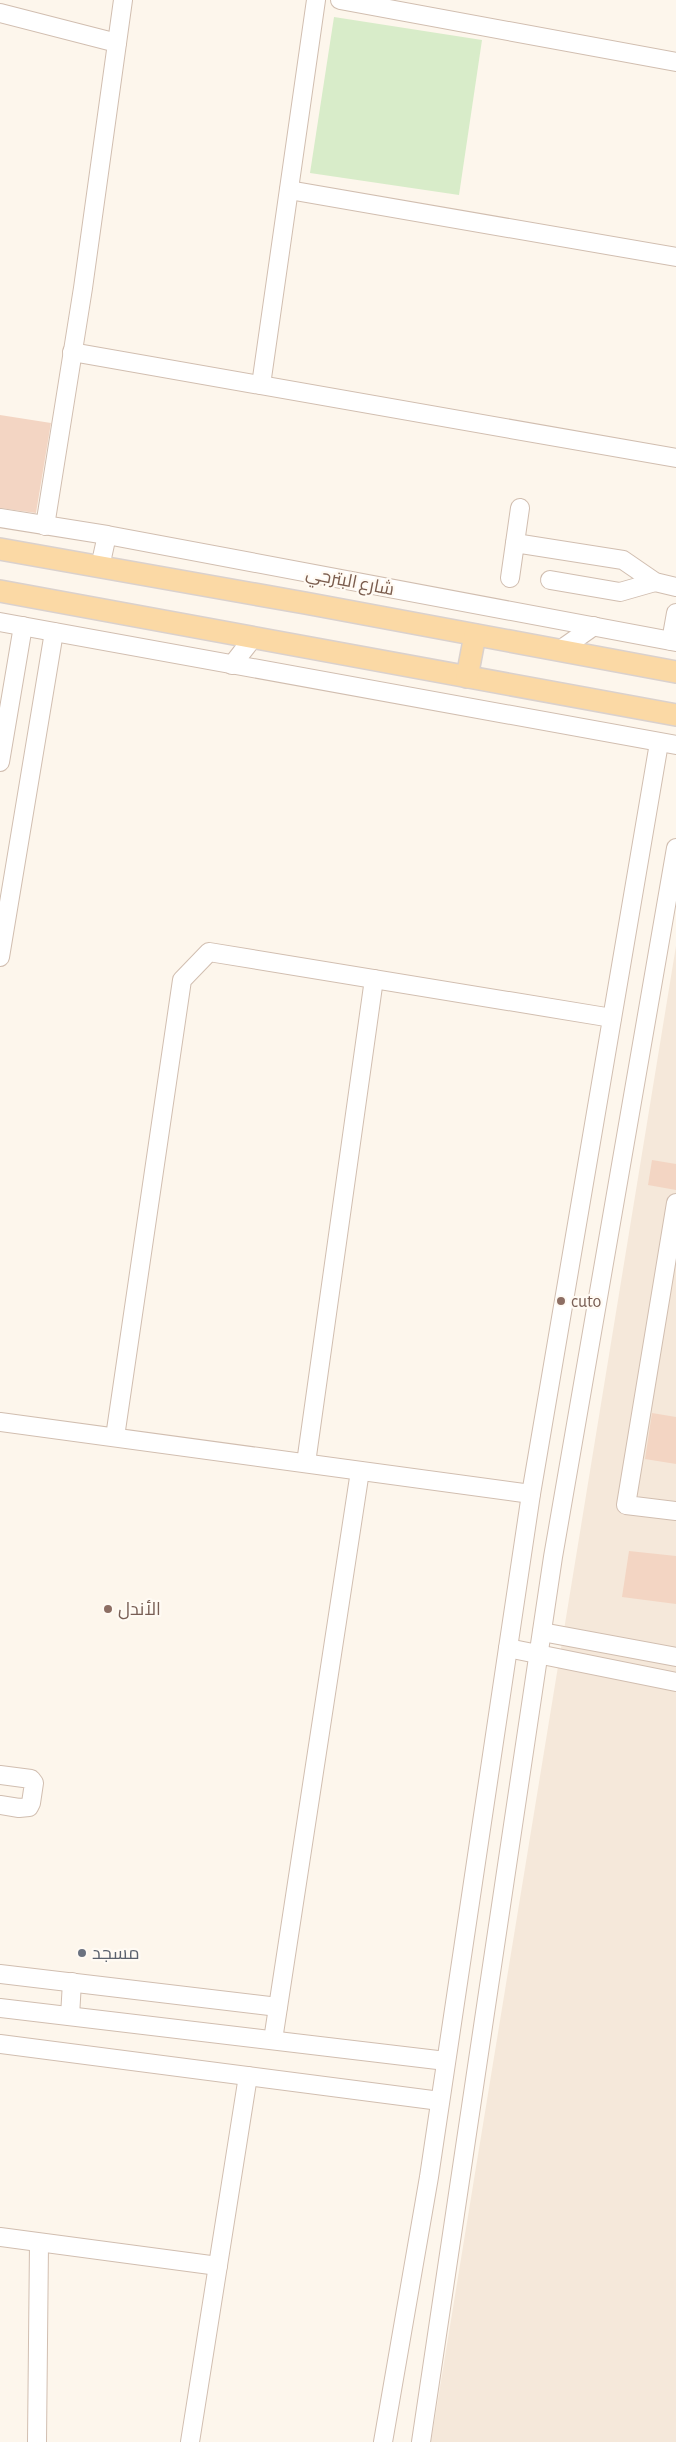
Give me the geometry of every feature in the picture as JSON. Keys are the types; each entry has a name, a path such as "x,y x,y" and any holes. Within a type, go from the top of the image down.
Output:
{"main road":[{"name":"شارع البترجي","path":"0,549 676,672"},
{"path":"0,591 676,715"},
{"path":"467,677 475,635"}],"street":[{"path":"45,526 83,288 123,0"},
{"path":"261,385 316,0"},
{"path":"340,0 676,62"},
{"path":"0,13 117,43"},
{"path":"289,190 676,257"},
{"path":"72,352 676,458"},
{"path":"510,578 520,508"},
{"name":"شارع البترجي","path":"0,518 106,535 674,642"},
{"path":"100,567 106,535"},
{"path":"515,543 623,560 655,582 676,587"},
{"path":"550,580 620,592 655,582"},
{"path":"674,642 676,613"},
{"path":"0,622 668,744 612,1018 531,1494 440,2101 383,2442"},
{"path":"0,762 23,626"},
{"path":"560,650 594,626"},
{"path":"0,957 54,632"},
{"path":"232,665 253,638"},
{"path":"421,2442 542,1632 676,848"},
{"path":"115,1437 182,980 209,952 612,1018"},
{"path":"306,1463 374,979"},
{"path":"676,1202 626,1504 676,1511"},
{"path":"0,1422 531,1494"},
{"path":"273,2040 360,1471"},
{"path":"542,1632 676,1657"},
{"path":"508,1648 676,1682"},
{"path":"0,1775 31,1779 34,1783 34,1789 29,1807 19,1808 0,1805"},
{"path":"0,1974 278,2007"},
{"path":"70,2016 72,1982"},
{"path":"0,2008 446,2061"},
{"path":"0,2044 440,2101"},
{"path":"190,2442 248,2076"},
{"path":"0,2238 218,2266"},
{"path":"37,2442 39,2242"}],"shaded area":[{"path":"676,946 676,2442 431,2442"}],"green space":[{"path":"334,17 482,40 459,195 310,173"}],"building":[{"path":"0,415 51,423 36,513 0,508"},
{"path":"652,1160 676,1164 676,1190 648,1185"},
{"path":"652,1413 676,1417 676,1464 645,1459"},
{"path":"629,1551 676,1556 676,1604 622,1597"}],"place":[{"name":"cuto","path":"561,1301"},
{"name":"الأندل","path":"108,1609"},
{"name":"مسجد","path":"82,1953"}]}
